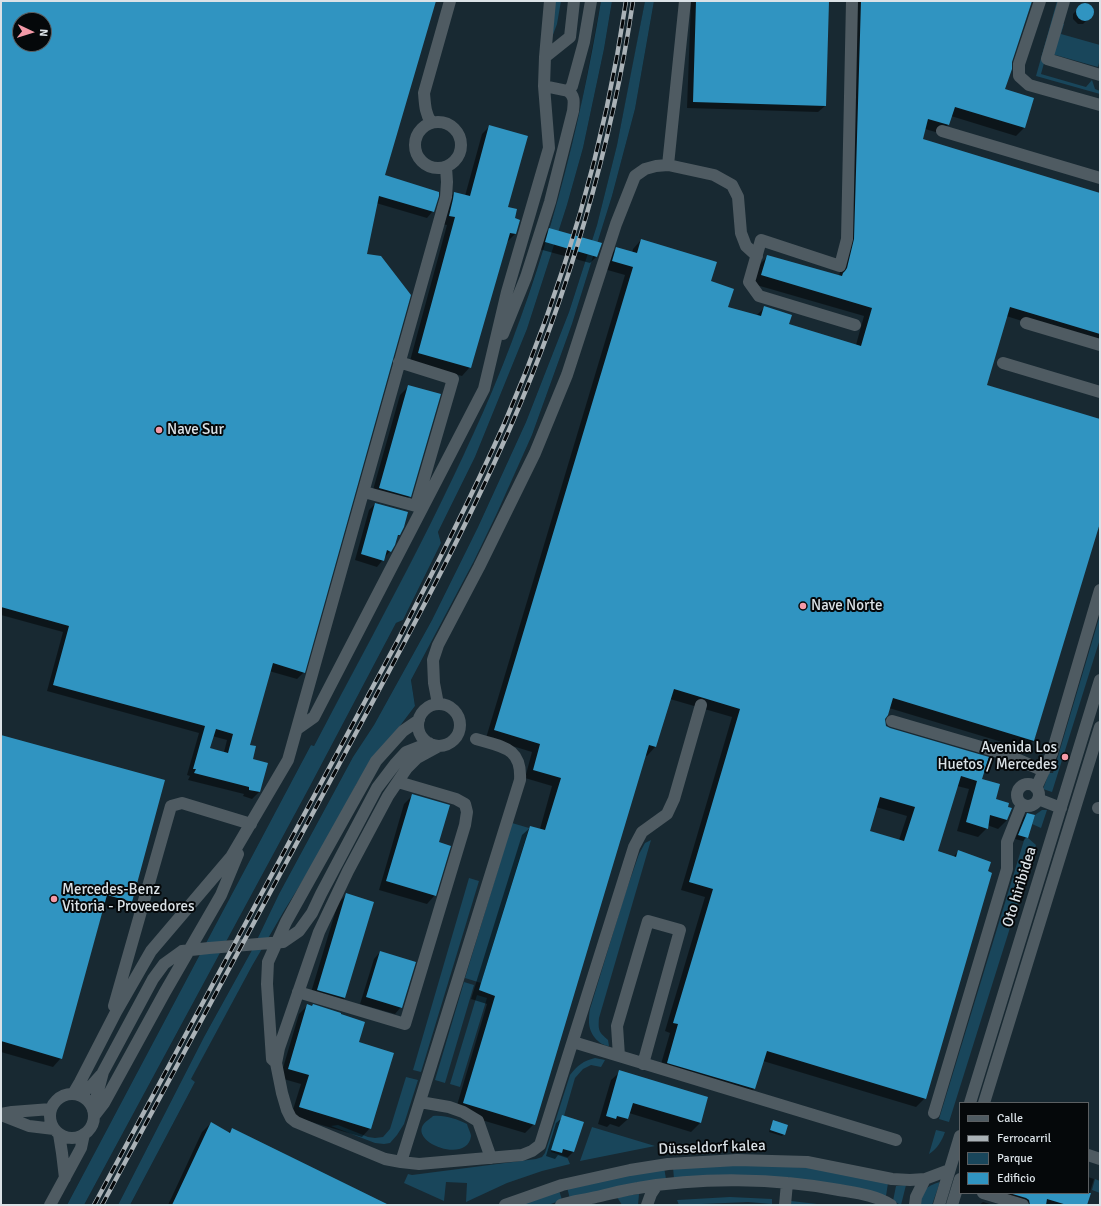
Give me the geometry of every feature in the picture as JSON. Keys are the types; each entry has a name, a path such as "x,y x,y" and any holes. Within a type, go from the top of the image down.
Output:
{"street":[{"path":"431,122 427,116 424,93 450,1"},
{"path":"297,729 314,717 484,389 507,292 549,148 544,86 550,1"},
{"path":"545,57 570,37 574,1"},
{"path":"568,91 572,86 584,42 591,1"},
{"path":"668,165 685,1"},
{"path":"852,1 847,239 840,266 761,240 749,282 759,296 855,325"},
{"path":"1040,1 1019,64 1019,76 1028,85 1100,105"},
{"path":"1064,1 1047,60 1099,72"},
{"path":"494,347 501,339 526,277 550,202 573,111 574,100 572,94 568,91 544,86"},
{"path":"437,121 450,124 456,129 459,135 461,141 460,154 449,166 434,168 426,165 417,155 415,148 416,135 425,125 431,122 437,121"},
{"path":"942,131 1100,178"},
{"path":"438,704 434,683 434,660 438,645 479,567 535,453 567,375 616,224 635,176 645,169 668,165 714,175 732,185 738,197 741,233 746,246 756,256"},
{"path":"76,1095 80,1082 111,1022 151,952 231,857 288,760 446,197 446,167"},
{"path":"1026,323 1100,345"},
{"path":"364,492 416,506 452,379 399,362"},
{"path":"1003,363 1100,392"},
{"path":"1061,808 1037,793 1031,784 1025,784 1020,787 1017,793 1018,799 1022,804 1028,806 1034,804 1037,793 1044,771 1052,753 1100,590"},
{"name":"Oto hiribidea","path":"970,1102 1100,680"},
{"path":"76,1095 93,1084 103,1072 153,979 164,964 182,951 283,942 299,931 312,913 377,788 396,762 406,752 434,744 449,744 455,739 459,733 460,726 456,713 451,708 438,704 426,709 422,714 419,724 392,757 381,774 377,788"},
{"path":"434,744 407,768 388,796 348,872 322,925 312,950 279,1048 276,1063 287,1110 291,1118 296,1122 385,1159 419,1164 522,1155 532,1151 540,1145 634,847 642,832 667,814 674,799 701,705"},
{"path":"892,721 1005,754 1044,771"},
{"path":"419,724 420,733 424,739 434,744"},
{"path":"276,1063 272,1059 267,984 268,962 294,908 376,761 403,731 419,724"},
{"name":"Oto hiribidea","path":"984,1102 1100,727"},
{"path":"401,1162 520,780 520,771 515,755 508,748 476,739"},
{"path":"298,992 405,1024 465,825 467,812 465,804 456,799 398,782"},
{"path":"111,1022 114,1006 171,806 182,803 251,824"},
{"path":"934,1113 1007,869 1007,842 1022,804"},
{"path":"93,1114 104,1102 221,896 251,824"},
{"path":"619,1056 617,1026 648,921 680,930 643,1064"},
{"path":"573,1042 896,1140"},
{"path":"1,1115 29,1126 56,1131 65,1137 78,1137 89,1130 92,1124 103,1072"},
{"path":"65,1178 62,1153 56,1131 51,1123 51,1109 54,1102 66,1095 76,1095 86,1099 90,1104 93,1114"},
{"path":"420,1102 449,1107 463,1112 478,1121 491,1158"},
{"path":"1,1115 12,1112 51,1109"},
{"path":"50,1205 81,1148 84,1134"},
{"path":"939,1205 959,1139"},
{"path":"1089,1155 1100,1159"},
{"name":"Düsseldorf kalea","path":"505,1205 574,1182 642,1168 690,1162 737,1160 807,1162 892,1179 910,1180 925,1179 949,1170"},
{"path":"915,1205 916,1197 925,1179"},
{"path":"561,1205 657,1185 710,1181 760,1181 829,1188 864,1194 891,1205"},
{"path":"784,1205 787,1183"},
{"path":"952,1205 959,1184"},
{"path":"646,1205 650,1194 657,1185"},
{"path":"986,1194 1023,1205"},
{"path":"595,1197 606,1205"}],"shaded area":[{"path":"1,1 601,1 581,107 563,183 517,329 469,445 399,587 314,746 311,745 67,1205 1,1205"},
{"path":"612,1 645,1 617,145 597,225 569,312 526,422 478,527 432,620 374,725 353,757 279,894 252,950 204,1037 118,1205 84,1205 309,788 396,623 403,620 441,543 438,532 475,457 527,329 567,205 583,148 604,49"},
{"path":"654,1 1100,1 1100,1205 130,1205 195,1082 190,1080 252,966 326,843 357,783 415,706 411,680 474,561 532,435 572,324 612,196 635,109"}],"green space":[{"path":"555,1 561,1 557,24 551,40"},
{"path":"601,1 612,1 604,49 583,148 567,205 527,329 475,457 438,532 441,543 403,620 396,623 309,788 84,1205 67,1205 311,745 314,746 384,614 430,525 473,435 512,342 544,247 571,149"},
{"path":"645,1 654,1 635,109 612,196 572,324 532,435 497,513 474,561 411,680 415,706 357,783 326,843 252,966 191,1079 195,1082 130,1205 118,1205 204,1037 252,950 279,894 353,757 374,725 432,620 478,527 526,422 569,312 597,225 617,145"},
{"path":"1057,1 1061,1 1041,74 1086,87 1092,80 1095,89 1100,91 1100,94 1036,76"},
{"path":"1061,23 1064,24 1061,34 1100,45 1100,59 1098,67 1052,54"},
{"path":"1100,615 1100,639 1052,792 1043,789 1049,773 1053,773"},
{"path":"1042,810 1047,810 1041,828 1032,824 1035,815"},
{"path":"512,823 529,828 481,983 465,978"},
{"path":"1025,837 1036,845 949,1122 939,1119"},
{"path":"651,840 599,1018 600,1031 608,1040 609,1046 598,1041 592,1034 589,1026 590,1011 624,897 639,854 645,843"},
{"path":"469,878 479,881 421,1072 413,1070"},
{"path":"464,982 474,985 445,1083 435,1080"},
{"path":"477,995 487,998 460,1087 450,1084"},
{"path":"595,1058 605,1060 601,1067 591,1065 583,1069 575,1078 564,1116 562,1116 551,1152 567,1157 570,1164 542,1171 507,1183 466,1202 467,1183 446,1182 444,1201 404,1183 408,1174 412,1175 542,1157 545,1153 570,1075 581,1064"},
{"path":"406,1077 418,1080 404,1124 390,1143 375,1143 331,1126 338,1125 368,1137 383,1137 390,1129"},
{"path":"433,1116 451,1118 467,1124 471,1133 468,1144 461,1149 452,1150 434,1145 426,1140 422,1134 422,1127"},
{"path":"592,1127 655,1146 580,1161"},
{"path":"936,1130 945,1132 939,1144 929,1154"},
{"path":"768,1165 809,1168 888,1183 886,1196 674,1179 673,1167"},
{"path":"664,1167 666,1179 570,1199 567,1187"},
{"path":"1095,1179 1100,1181 1100,1193 1092,1190"},
{"path":"940,1182 932,1205 919,1205 925,1190 931,1185"},
{"path":"906,1185 901,1205 893,1201 896,1186"},
{"path":"559,1190 562,1200 548,1205 514,1205"},
{"path":"639,1194 638,1205 622,1205 617,1197"},
{"path":"730,1197 772,1199 772,1204 748,1202 679,1205 677,1200"},
{"path":"791,1201 826,1205 791,1205"}],"building":[{"name":"Nave Sur","path":"1,1 436,1 385,175 439,192 439,196 434,212 379,196 367,254 381,256 411,295 305,673 273,663 250,745 256,746 253,759 268,763 260,792 249,790 249,787 194,773 196,769 193,769 205,726 53,685 69,626 1,607","holes":["216,729 233,734 228,753 210,748"]},
{"path":"696,1 829,1 826,106 693,102"},
{"name":"Nave Norte","path":"861,1 1032,1 1012,62 1012,69 1005,89 1034,98 1025,128 955,107 949,125 928,119 923,139 1100,193 1100,334 1010,307 987,385 1100,419 1100,523 1034,741 893,698 888,715 885,719 886,726 890,728 989,757 982,779 1000,784 996,799 1009,803 1008,807 1012,808 1007,820 990,815 988,829 966,822 977,781 961,776 938,851 956,857 958,850 991,862 988,871 992,873 926,1099 767,1051 755,1089 667,1063 678,1024 673,1023 713,889 689,882 740,709 674,689 656,747 649,745 535,1125 463,1103 495,996 479,990 481,983 530,826 545,830 561,778 533,770 540,744 494,730 633,267 612,261 616,247 637,253 641,239 717,262 711,281 734,289 728,307 761,316 764,306 792,315 789,324 861,346 872,308 761,275 767,255 842,276 847,268 854,239","holes":["880,797 915,807 904,841 870,831"]},
{"path":"1085,3 1091,6 1094,12 1091,18 1085,21 1079,18 1076,12 1079,6"},
{"path":"489,125 528,136 508,207 517,209 515,218 520,220 516,234 510,233 471,368 418,353 455,217 449,216 454,192 470,196"},
{"path":"549,228 602,243 597,257 545,242"},
{"path":"408,385 441,394 411,497 379,488"},
{"path":"375,503 408,512 404,527 400,535 398,535 391,552 387,550 384,561 361,554"},
{"name":"Mercedes-Benz Vitoria - Proveedores","path":"1,735 165,780 132,902 107,895 62,1059 1,1041"},
{"path":"412,794 450,805 439,842 451,846 436,896 386,881"},
{"path":"1027,813 1035,815 1028,838 1018,835"},
{"path":"346,893 374,902 345,998 317,990"},
{"path":"380,951 416,962 402,1008 366,997"},
{"path":"307,1004 312,1006 313,1004 365,1022 359,1042 394,1053 371,1129 299,1107 309,1075 288,1069"},
{"path":"619,1070 708,1097 701,1123 633,1103 628,1119 617,1116 616,1119 606,1116"},
{"path":"562,1115 584,1122 574,1152 563,1149 562,1153 551,1150"},
{"path":"773,1120 788,1125 785,1135 770,1130"},
{"path":"211,1122 230,1133 232,1128 389,1205 172,1205"},
{"path":"1091,1193 1087,1205 1067,1205 1047,1199 1046,1205 1030,1205 1029,1200 1012,1194"}],"railway":[{"path":"94,1205 398,640 466,505 505,422 545,320 579,215 594,162 606,109 626,1"},
{"path":"102,1205 426,602 469,516 510,428 551,325 585,219 613,110 633,1"}],"place":[{"name":"Nave Sur","path":"159,430"},
{"name":"Nave Norte","path":"803,606"},
{"name":"Avenida Los Huetos / Mercedes","path":"1065,757"},
{"name":"Mercedes-Benz Vitoria - Proveedores","path":"54,899"}]}
